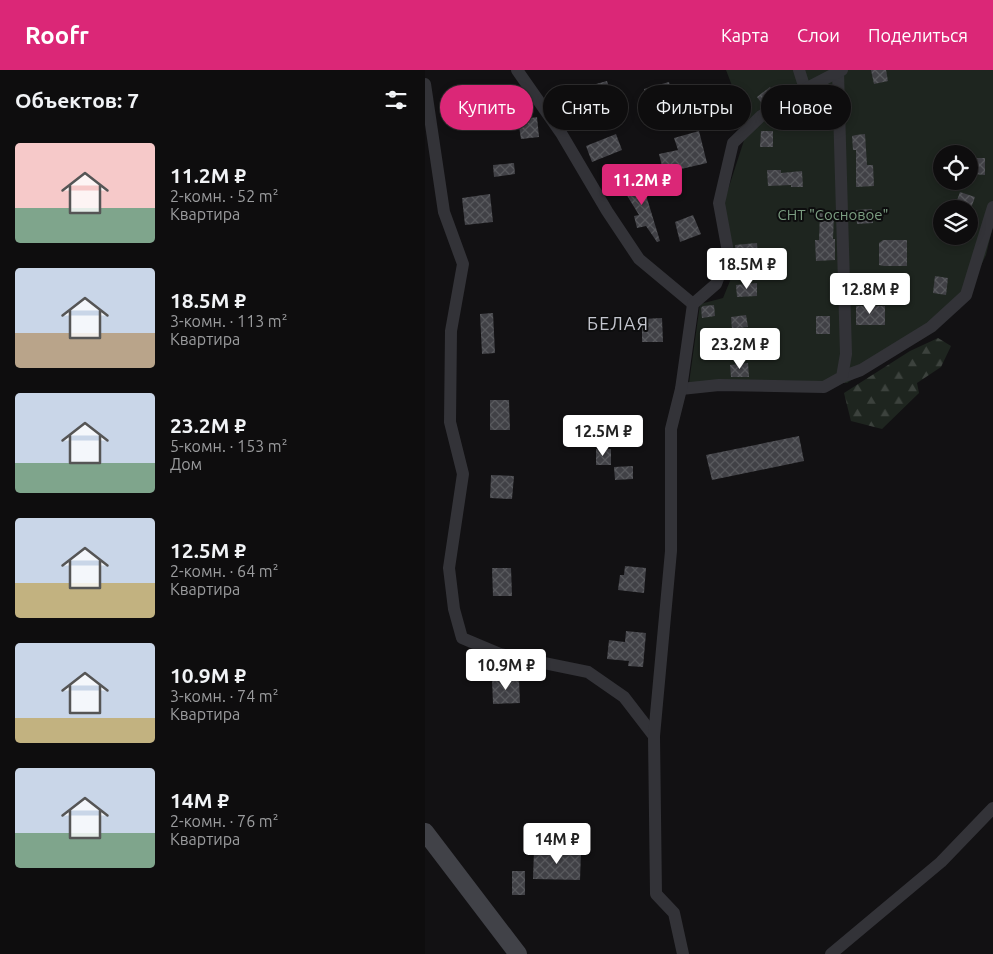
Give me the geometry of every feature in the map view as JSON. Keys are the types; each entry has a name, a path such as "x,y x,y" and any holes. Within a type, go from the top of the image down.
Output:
{"main road":[{"path":"425,832 518,954"}],"street":[{"path":"517,70 561,133 607,211 639,259 693,304"},
{"path":"799,70 804,85"},
{"path":"813,85 840,71 846,354 842,377"},
{"path":"425,84 444,212 463,264 451,331 450,422 463,474 449,568 454,609 462,638 500,654 588,672 624,697 654,736"},
{"path":"683,954 674,912 656,894 654,736 671,551 671,429 681,389 693,304 716,284 728,252 719,203 733,144 761,116"},
{"path":"681,389 719,385 824,386 861,370 931,327 967,295 993,207"},
{"path":"831,954 941,862 993,808"}],"green space":[{"name":"СНТ \"Сосновое\"","path":"726,70 993,70 993,226 986,255 960,309 847,383 689,383 700,304 723,298 732,276 723,205 747,130 751,130 751,85 732,85"},
{"path":"938,338 951,346 941,367 917,383 919,393 882,429 851,421 844,393 910,351"}],"building":[{"path":"871,70 886,70 888,81 874,84"},
{"path":"607,81 608,85 596,85"},
{"path":"669,82 670,85 658,85"},
{"path":"761,94 761,102 757,97"},
{"path":"537,117 539,137 521,139 520,130 533,130 533,118"},
{"path":"699,131 707,163 681,169 682,174 665,178 659,154 678,150 674,138"},
{"path":"761,131 773,131 773,147 760,147"},
{"path":"616,134 622,150 592,162 586,146"},
{"path":"865,134 867,165 873,165 874,186 856,187 856,150 853,150 852,136"},
{"path":"978,158 985,158 985,175 978,174"},
{"path":"514,163 515,174 494,177 493,165"},
{"path":"767,170 781,170 781,173 802,171 803,187 791,187 791,185 768,186"},
{"path":"641,177 650,192 646,195 660,241 657,242 646,226 637,228 634,216 639,215 623,189"},
{"path":"960,192 975,197 974,200 957,200"},
{"path":"490,194 493,222 465,225 462,198"},
{"path":"872,209 873,223 857,224 856,210"},
{"path":"820,213 834,214 833,239 835,239 835,260 816,261 815,240 819,240"},
{"path":"693,215 701,234 680,242 675,222"},
{"path":"883,240 907,240 907,266 879,265 879,243"},
{"path":"757,243 758,260 736,262 735,245"},
{"path":"935,276 948,278 946,295 933,293"},
{"path":"757,283 757,296 737,297 736,285"},
{"path":"714,305 715,316 702,318 701,308"},
{"path":"856,306 885,306 885,325 856,325"},
{"path":"493,313 495,353 482,354 480,314"},
{"path":"746,315 748,327 732,329 731,317"},
{"path":"816,316 830,316 830,334 816,334"},
{"path":"662,318 663,342 642,342 642,319"},
{"path":"748,363 749,377 731,377 730,365"},
{"path":"490,400 509,400 510,430 490,430"},
{"path":"799,436 804,461 712,480 706,455"},
{"path":"596,449 611,449 611,465 596,465"},
{"path":"633,466 633,479 615,480 614,467"},
{"path":"491,475 514,476 512,499 490,498"},
{"path":"625,566 646,568 644,593 618,590 620,575 624,575"},
{"path":"492,568 511,568 512,596 493,596"},
{"path":"626,631 646,633 643,667 628,666 629,661 607,659 609,640 625,642"},
{"path":"519,678 520,703 493,704 492,679"},
{"path":"534,850 581,851 580,880 533,879"},
{"path":"512,871 525,871 525,895 512,895"}],"district":[{"name":"БЕЛАЯ","path":"618,324"}]}
